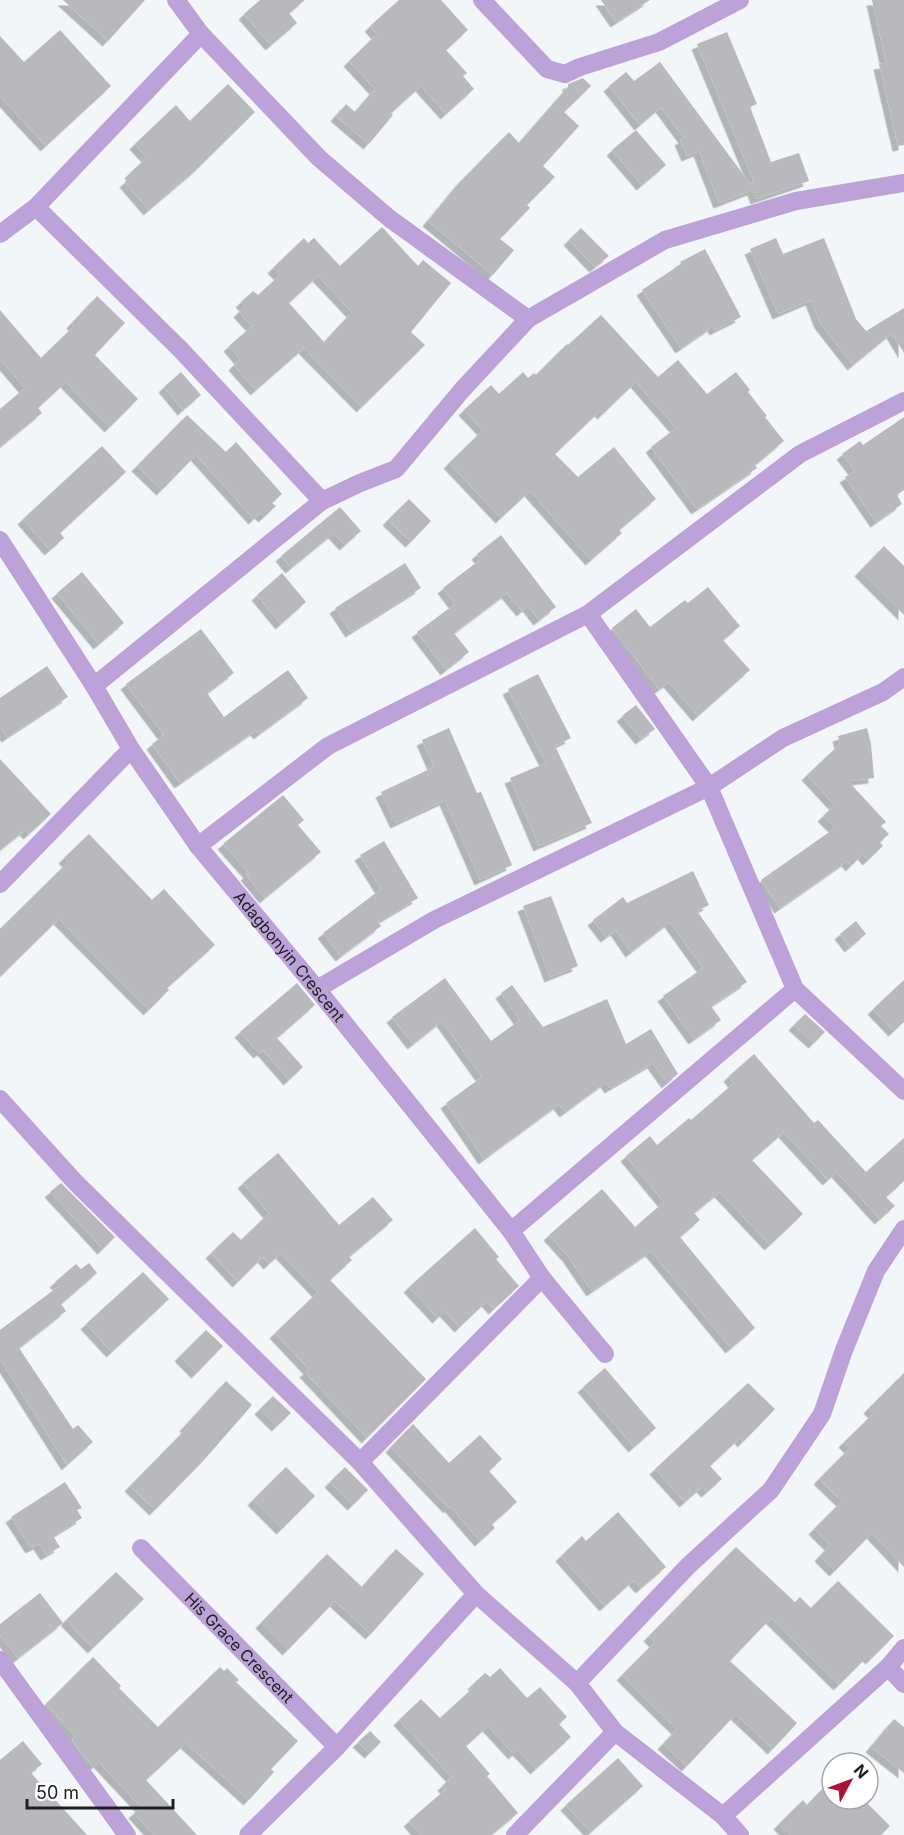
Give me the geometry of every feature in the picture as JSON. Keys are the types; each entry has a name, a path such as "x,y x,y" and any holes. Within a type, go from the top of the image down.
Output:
{"street":[{"path":"176,0 201,34 319,158 389,218 528,319"},
{"path":"482,0 547,69 565,74 659,42 740,0"},
{"path":"0,234 36,207 201,34"},
{"path":"94,686 322,501 396,469 462,390 528,319 665,240 796,201 904,183"},
{"path":"36,207 181,350 322,501"},
{"path":"198,846 328,746 588,614 800,454 904,401"},
{"name":"Adagbonyin Crescent","path":"0,540 94,686 131,749 198,846 317,988 511,1231 542,1278 605,1354"},
{"path":"588,614 709,787 795,983 795,989 904,1091"},
{"path":"317,988 434,920 709,787 783,738 883,692 904,677"},
{"path":"0,884 131,749"},
{"path":"511,1231 795,989"},
{"path":"0,1100 75,1182 360,1462 476,1594 577,1683 615,1732 723,1816 740,1835"},
{"path":"577,1683 688,1566 771,1490 822,1414 844,1350 876,1271 904,1229"},
{"path":"360,1462 542,1278"},
{"name":"His Grace Crescent","path":"141,1548 337,1747"},
{"path":"248,1835 337,1747 476,1594"},
{"path":"723,1816 888,1667 904,1648"},
{"path":"0,1660 127,1835"},
{"path":"888,1667 904,1684"},
{"path":"515,1835 615,1732"}],"building":[{"path":"63,0 145,0 108,41"},
{"path":"260,0 305,0 289,13 297,23 271,45 244,14"},
{"path":"399,0 441,0 468,30 446,50 467,73 463,76 474,89 446,114 421,86 391,113 393,115 369,144 336,116 346,104 355,112 375,89 349,61 377,34 370,26"},
{"path":"601,0 650,0 616,22"},
{"path":"872,0 904,0 904,145 898,146 879,64 886,63"},
{"path":"60,30 111,86 46,146 0,96 0,36 24,62"},
{"path":"727,32 757,104 750,107 771,162 799,153 809,181 756,199 753,190 719,203 699,151 687,156 680,140 684,138 661,107 640,125 609,86 626,72 634,81 660,62 751,185 754,182 697,44"},
{"path":"583,78 591,86 564,112 579,126 543,166 555,177 527,205 530,208 500,239 514,250 493,275 428,221 459,183 509,132 519,143 568,87 568,84"},
{"path":"228,84 255,112 195,171 149,210 125,182 132,176 130,173 147,157 135,144 176,105 190,121"},
{"path":"636,130 666,165 642,185 612,150"},
{"path":"382,227 418,266 423,260 451,283 411,332 425,345 362,407 304,348 256,390 234,365 240,359 229,346 252,326 239,312 245,306 241,302 253,291 258,295 280,275 273,268 304,238 308,243 314,238 340,266","holes":["318,276 352,312 324,342 289,303"]},
{"path":"581,228 609,256 595,267 569,240"},
{"path":"776,238 783,254 824,238 856,319 866,331 904,308 904,353 892,333 853,365 820,323 811,300 778,314 750,249"},
{"path":"705,249 741,317 715,330 713,326 681,348 642,290 681,264 680,262"},
{"path":"97,296 125,323 95,355 138,399 110,427 66,382 38,408 42,413 0,447 0,409 25,388 0,359 0,310 41,358 74,326 72,323"},
{"path":"601,315 658,377 678,360 707,394 736,372 767,416 765,417 784,441 755,465 757,468 697,509 651,447 676,428 636,382 603,414 600,411 555,454 578,477 614,447 656,499 619,530 622,533 591,560 530,491 501,518 449,463 483,430 464,410 491,385 499,394 523,372 528,378 534,373 536,375"},
{"path":"181,372 201,395 183,410 164,387"},
{"path":"187,415 226,452 236,442 282,494 272,503 276,506 264,517 260,513 254,519 196,455 162,490 137,466"},
{"path":"904,417 904,490 897,495 902,504 876,522 845,477 855,471 842,454 860,441 863,445"},
{"path":"102,446 126,472 60,533 64,538 50,550 23,519"},
{"path":"409,499 431,521 411,542 388,520"},
{"path":"340,507 361,531 345,545 334,533 291,568 281,556"},
{"path":"501,535 556,607 539,620 528,606 522,611 507,593 454,633 469,652 446,670 417,632 455,604 443,588 481,559 477,554"},
{"path":"884,546 904,566 904,615 860,571"},
{"path":"405,563 421,588 351,632 335,608"},
{"path":"82,572 124,623 99,644 57,593"},
{"path":"282,573 306,602 281,624 257,595"},
{"path":"708,587 740,626 723,640 750,670 698,716 669,682 659,689 612,628 636,609 650,627 685,600 688,603"},
{"path":"201,629 234,673 207,693 224,717 288,670 308,698 259,734 256,730 180,783 152,744 164,735 126,684"},
{"path":"47,666 68,697 7,737 0,727 0,698"},
{"path":"538,674 571,738 555,746 592,823 539,846 510,778 546,763 508,689"},
{"path":"636,705 655,729 641,739 622,716"},
{"path":"449,728 477,793 481,792 512,865 480,880 445,800 396,823 381,792 434,767 422,740"},
{"path":"867,728 874,778 848,781 886,822 881,826 889,834 880,842 883,846 868,860 863,854 851,866 847,861 780,908 761,880 835,828 823,816 835,805 807,775 840,744 838,736"},
{"path":"0,759 51,814 29,834 25,830 0,850"},
{"path":"283,795 304,820 298,825 321,852 265,898 246,875 249,873 223,844"},
{"path":"89,834 152,900 164,889 215,945 167,988 169,990 149,1010 59,919 0,977 0,929 68,862 64,858"},
{"path":"384,841 418,898 378,922 381,926 341,956 323,933 381,889 360,855"},
{"path":"693,871 709,905 697,911 747,982 711,1006 721,1020 694,1039 663,996 703,968 670,922 631,952 616,930 606,937 593,920 623,897 627,903"},
{"path":"551,896 578,966 550,977 523,906"},
{"path":"856,921 866,934 850,947 840,934"},
{"path":"445,978 491,1041 520,1020 501,993 512,985 543,1027 607,999 626,1044 651,1029 678,1074 667,1083 653,1063 610,1088 606,1082 565,1112 559,1104 484,1159 446,1103 482,1077 442,1021 413,1044 392,1017"},
{"path":"904,980 904,1022 894,1031 873,1009"},
{"path":"297,983 315,1005 277,1038 303,1067 289,1080 263,1050 259,1053 240,1032"},
{"path":"805,1014 825,1032 814,1043 794,1025"},
{"path":"754,1054 814,1123 818,1120 866,1172 904,1138 904,1181 886,1197 895,1206 880,1219 837,1172 828,1180 784,1132 752,1160 803,1214 770,1245 720,1192 694,1213 700,1220 680,1237 755,1328 731,1348 651,1251 592,1291 568,1256 549,1235 602,1189 635,1227 664,1202 626,1156 650,1136 657,1145 689,1118 691,1120 734,1083 729,1076"},
{"path":"278,1153 339,1225 373,1197 393,1220 349,1257 352,1260 330,1280 426,1379 367,1438 305,1372 309,1369 275,1333 318,1292 281,1253 269,1264 263,1257 238,1282 211,1253 233,1232 241,1240 269,1213 243,1183"},
{"path":"61,1183 115,1237 103,1249 50,1192"},
{"path":"475,1228 499,1257 496,1259 519,1286 494,1309 487,1301 460,1327 445,1311 438,1318 409,1287"},
{"path":"89,1263 97,1273 61,1304 66,1311 19,1348 73,1429 78,1425 93,1442 67,1465 0,1359 0,1330 59,1286 55,1282 76,1264 81,1269"},
{"path":"143,1272 169,1299 112,1352 86,1324"},
{"path":"206,1330 223,1346 197,1373 180,1356"},
{"path":"605,1368 656,1428 634,1447 583,1387"},
{"path":"904,1373 904,1567 872,1533 835,1571 820,1556 830,1545 814,1529 842,1501 819,1479 850,1448 844,1442 874,1413 869,1408"},
{"path":"226,1381 252,1405 204,1460 155,1510 130,1486 187,1428 185,1426"},
{"path":"748,1383 775,1409 743,1442 740,1438 710,1466 722,1479 707,1492 702,1487 685,1502 655,1469"},
{"path":"273,1396 291,1413 277,1426 260,1409"},
{"path":"413,1424 449,1463 480,1435 502,1459 489,1471 517,1502 492,1524 495,1528 480,1541 450,1506 449,1508 391,1447"},
{"path":"286,1467 315,1496 282,1529 253,1500"},
{"path":"345,1467 368,1490 353,1505 330,1482"},
{"path":"65,1482 82,1508 77,1510 82,1518 53,1536 60,1547 46,1555 39,1544 31,1548 11,1517"},
{"path":"618,1512 666,1567 641,1588 634,1580 605,1606 561,1556 582,1536 586,1541"},
{"path":"736,1547 795,1602 800,1597 811,1608 838,1581 894,1636 871,1659 868,1656 839,1685 771,1618 730,1661 797,1723 773,1749 736,1714 687,1766 663,1744 677,1729 622,1675 655,1642 649,1636"},
{"path":"396,1549 424,1574 371,1634 335,1601 288,1650 261,1623 327,1554 362,1587"},
{"path":"116,1572 144,1599 93,1648 66,1620"},
{"path":"40,1593 63,1623 18,1658 0,1635 0,1624"},
{"path":"93,1657 121,1686 119,1688 158,1727 220,1667 224,1671 227,1668 239,1680 236,1682 298,1741 271,1769 274,1772 249,1800 186,1743 146,1780 197,1835 154,1835 134,1813 141,1807 99,1762 94,1767 82,1754 72,1740 75,1736 46,1704"},
{"path":"500,1668 527,1698 540,1687 567,1717 559,1724 571,1737 536,1769 518,1750 514,1754 488,1726 466,1746 490,1774 487,1776 518,1813 491,1835 421,1835 409,1821 446,1789 443,1785 452,1777 399,1720 421,1699 440,1718 475,1686 473,1684 485,1673 490,1677"},
{"path":"894,1719 904,1727 904,1773 880,1754 880,1751 871,1747"},
{"path":"370,1731 381,1742 370,1753 358,1742"},
{"path":"23,1741 42,1764 31,1773 87,1835 0,1835 0,1760"},
{"path":"618,1758 643,1786 591,1832 566,1805"},
{"path":"820,1791 820,1811 875,1811 890,1826 881,1835 790,1835 779,1824 803,1800 807,1805"}]}
